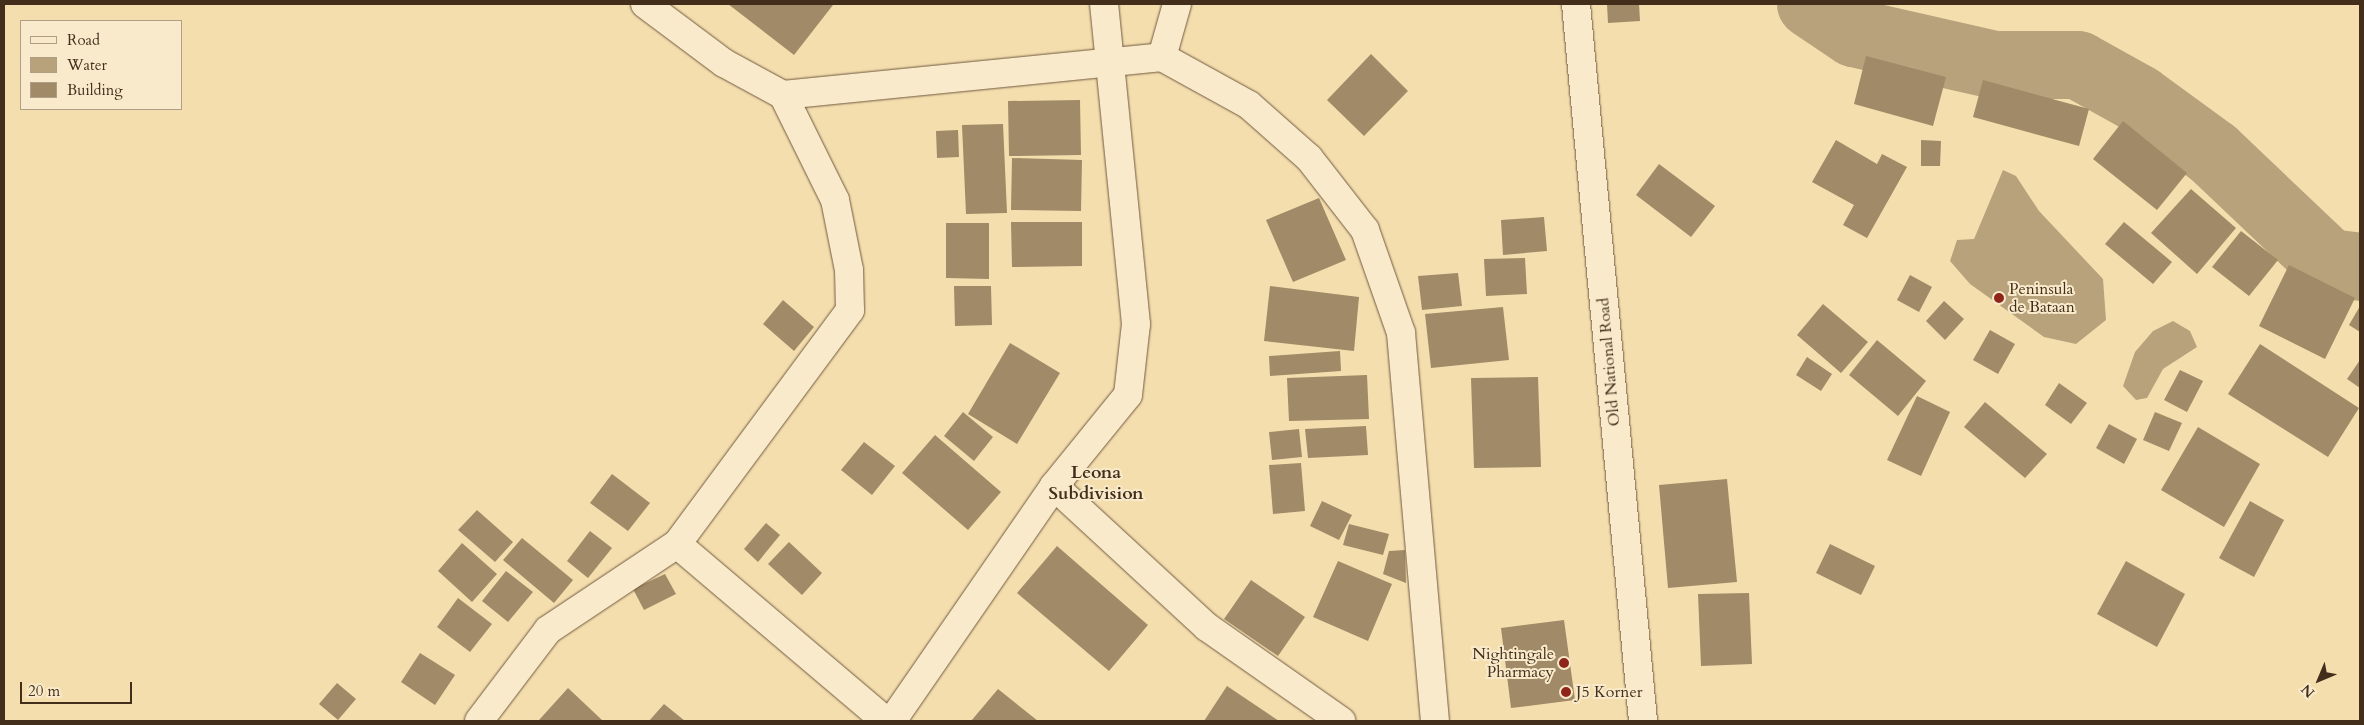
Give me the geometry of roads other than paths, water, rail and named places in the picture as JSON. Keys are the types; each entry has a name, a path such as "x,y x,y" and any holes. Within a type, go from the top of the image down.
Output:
{"street":[{"path":"892,721 1054,486 1128,394 1136,324 1112,63 1104,4"},
{"path":"1162,56 1177,4"},
{"name":"Old National Road","path":"1576,4 1643,721"},
{"path":"479,721 548,630 678,544 850,310 849,270 835,200 783,95 724,62 662,9"},
{"path":"783,95 1112,63 1162,56 1248,105 1309,158 1365,230 1401,333 1435,721"},
{"path":"1054,486 1206,627 1341,721"},
{"path":"678,544 886,721"}],"water":[{"path":"2003,170 2016,176 2039,211 2103,279 2106,320 2076,344 2044,337 1970,284 1950,261 1957,240 1974,239"},
{"path":"2173,321 2190,331 2197,347 2163,369 2147,398 2136,400 2123,386 2135,352 2153,331"}],"waterway":[{"path":"1811,4 1854,33 1995,65 2078,65 2139,99 2213,153 2329,263 2360,267"}],"place":[{"name":"Peninsula de Bataan","path":"1999,298"},
{"name":"Nightingale Pharmacy","path":"1564,663"},
{"name":"J5 Korner","path":"1566,692"}],"district":[{"name":"Leona Subdivision","path":"1096,484"}]}
